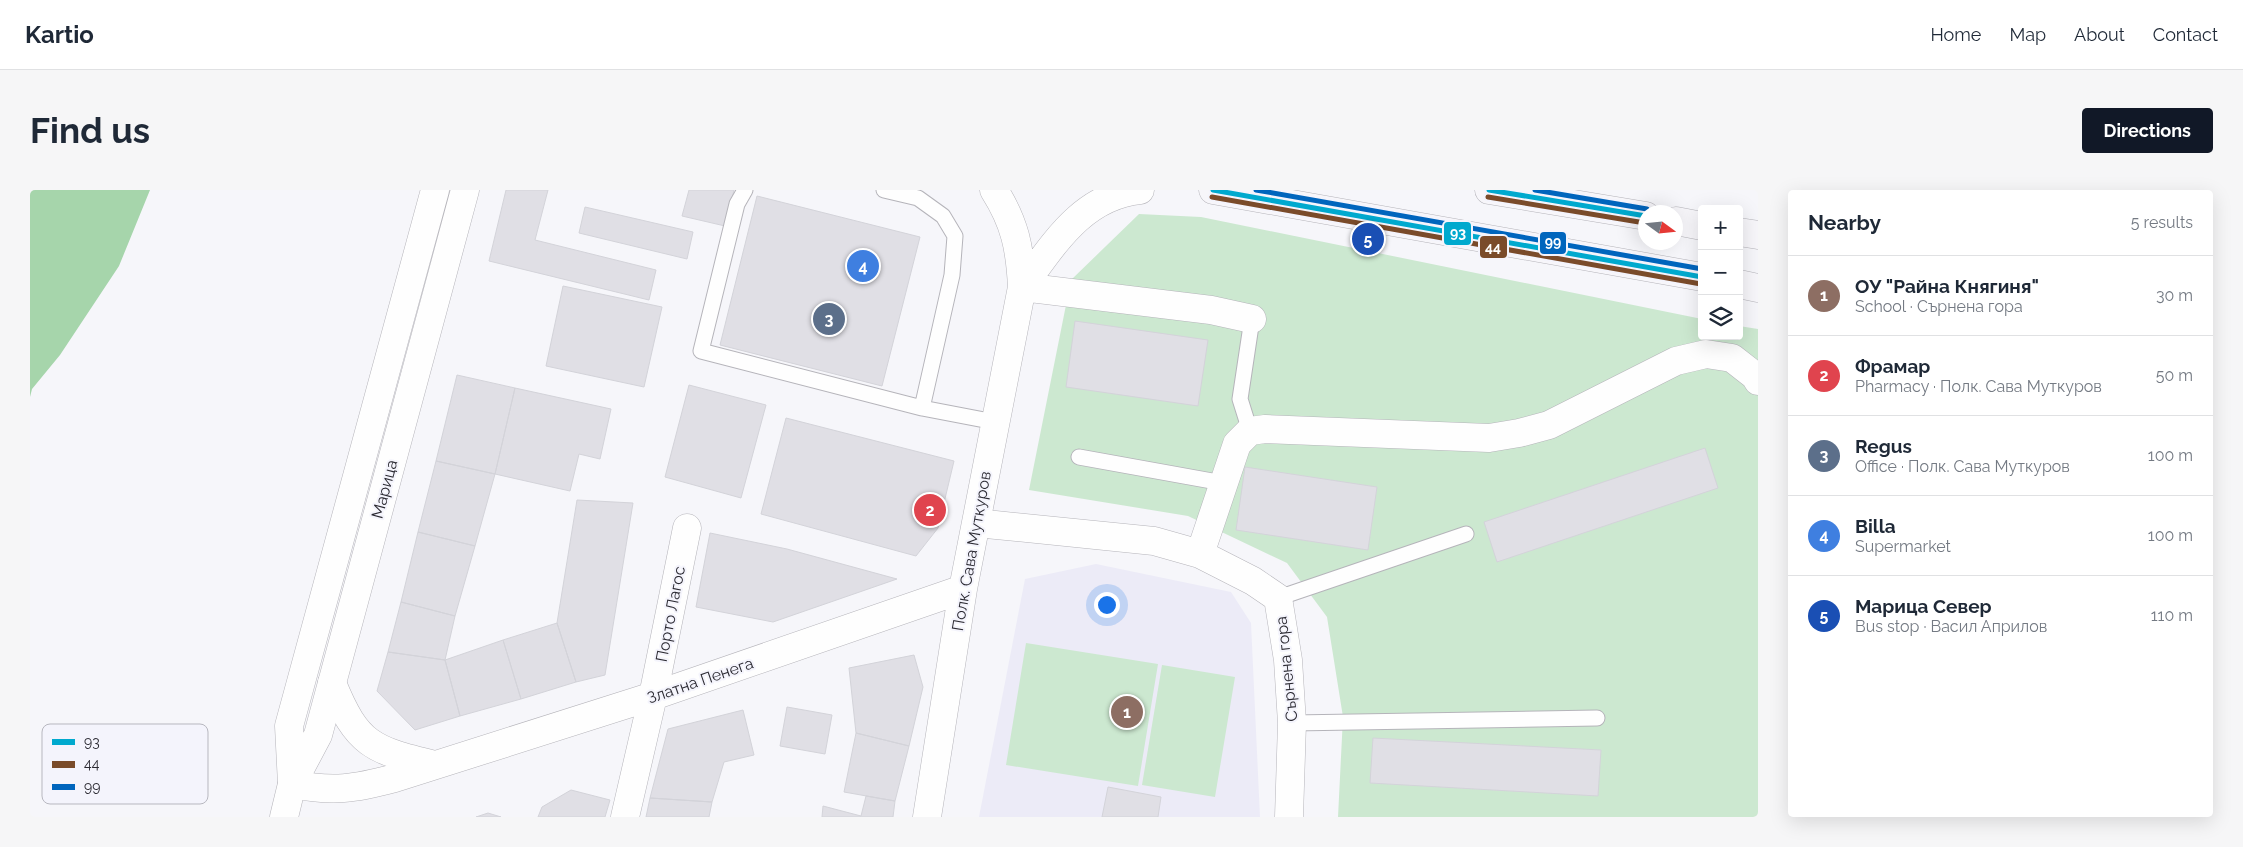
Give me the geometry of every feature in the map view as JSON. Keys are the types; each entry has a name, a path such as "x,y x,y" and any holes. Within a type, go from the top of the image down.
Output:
{"main road":[{"path":"1213,190 1698,276"},
{"path":"1489,190 1638,215"},
{"path":"1683,222 1698,225"},
{"path":"1743,233 1758,235"},
{"path":"1743,285 1758,288"}],"street":[{"name":"Марица","path":"292,784 289,726 435,190"},
{"name":"Марица","path":"284,817 292,784 318,735 465,190"},
{"path":"994,190 1008,211 1015,233 1021,259 1022,287"},
{"path":"1022,287 1062,234 1088,208 1111,197 1140,190"},
{"path":"1022,287 1211,310 1252,319"},
{"name":"Полк. Сава Муткуров","path":"927,817 963,589 1022,287"},
{"path":"1200,554 1237,444 1250,431 1265,428 1490,438 1549,425 1676,361 1706,354 1732,358 1755,376 1758,381"},
{"name":"Сърнена гора","path":"976,523 1154,541 1200,554 1253,581 1278,598 1288,660 1292,723 1290,817"},
{"name":"Порто Лагос","path":"626,817 687,528"},
{"name":"Златна Пенега","path":"292,784 324,790 354,788 395,778 653,696 963,589"},
{"path":"332,683 344,713 371,744 385,752 435,765"}],"lane":[{"path":"745,190 737,204 701,351 922,408 995,422"},
{"path":"884,190 918,198 943,216 956,236 952,275 922,408"},
{"path":"1250,431 1240,399 1252,319"},
{"path":"1079,457 1223,484"},
{"path":"1278,598 1466,534"},
{"path":"1292,723 1597,718"}],"shaded area":[{"path":"30,190 150,190 119,266 60,355 32,389 30,397"},
{"path":"1139,214 1201,217 1698,318 1698,340 1743,340 1743,327 1758,329 1758,817 1338,817 1343,717 1327,617 1287,563 1188,516 1029,490 1071,280"},
{"path":"1096,564 1231,592 1251,623 1260,817 979,817 1025,579"},
{"path":"1026,643 1158,664 1138,786 1006,765"},
{"path":"1162,665 1235,677 1215,797 1142,785"}],"building":[{"path":"506,190 548,190 535,240 656,270 649,300 489,261"},
{"path":"689,190 734,190 725,226 682,216"},
{"path":"757,196 920,237 882,386 720,345"},
{"path":"585,207 693,232 687,259 579,233"},
{"path":"563,286 662,307 644,387 546,366"},
{"path":"1075,321 1208,340 1198,406 1066,387"},
{"path":"457,375 515,388 495,474 436,461"},
{"path":"689,385 766,405 741,498 665,477"},
{"path":"515,388 611,409 600,459 579,454 570,491 495,474"},
{"path":"786,418 954,461 938,528 916,556 761,514"},
{"path":"1705,448 1718,488 1497,562 1484,522"},
{"path":"436,461 495,474 475,546 418,532"},
{"path":"1245,467 1377,487 1368,550 1236,530"},
{"path":"577,500 633,503 605,675 576,682 557,623"},
{"path":"418,532 475,546 455,616 401,602"},
{"path":"710,533 787,549 897,579 773,622 696,607"},
{"path":"401,602 455,616 445,660 388,652"},
{"path":"557,623 576,682 521,699 503,640"},
{"path":"503,640 521,699 460,716 445,660"},
{"path":"388,652 445,660 460,716 415,730 377,691"},
{"path":"914,655 923,687 909,746 856,733 849,668"},
{"path":"787,707 832,715 825,754 780,746"},
{"path":"743,710 754,755 724,762 712,802 650,798 668,729"},
{"path":"856,733 909,746 895,801 844,792"},
{"path":"1373,738 1601,750 1598,796 1370,783"},
{"path":"1108,787 1161,797 1158,817 1102,817"},
{"path":"571,790 610,800 605,817 538,817 542,807"},
{"path":"866,796 895,801 893,817 822,817 823,806 861,816"},
{"path":"650,798 712,802 709,817 646,817"},
{"path":"488,813 501,817 476,817"}],"transit line":[{"name":"93","path":"1213,190 1698,276"},
{"name":"99","path":"1256,190 1698,268"},
{"name":"93","path":"1489,190 1638,215"},
{"name":"99","path":"1535,190 1638,207"},
{"name":"44","path":"1212,197 1698,283"},
{"name":"44","path":"1488,197 1638,222"}],"place":[{"name":"Марица Север","path":"1368,239"},
{"name":"Billa","path":"863,266"},
{"name":"Regus","path":"829,319"},
{"name":"Фрамар","path":"930,510"},
{"name":"ОУ \"Райна Княгиня\"","path":"1127,712"}]}
